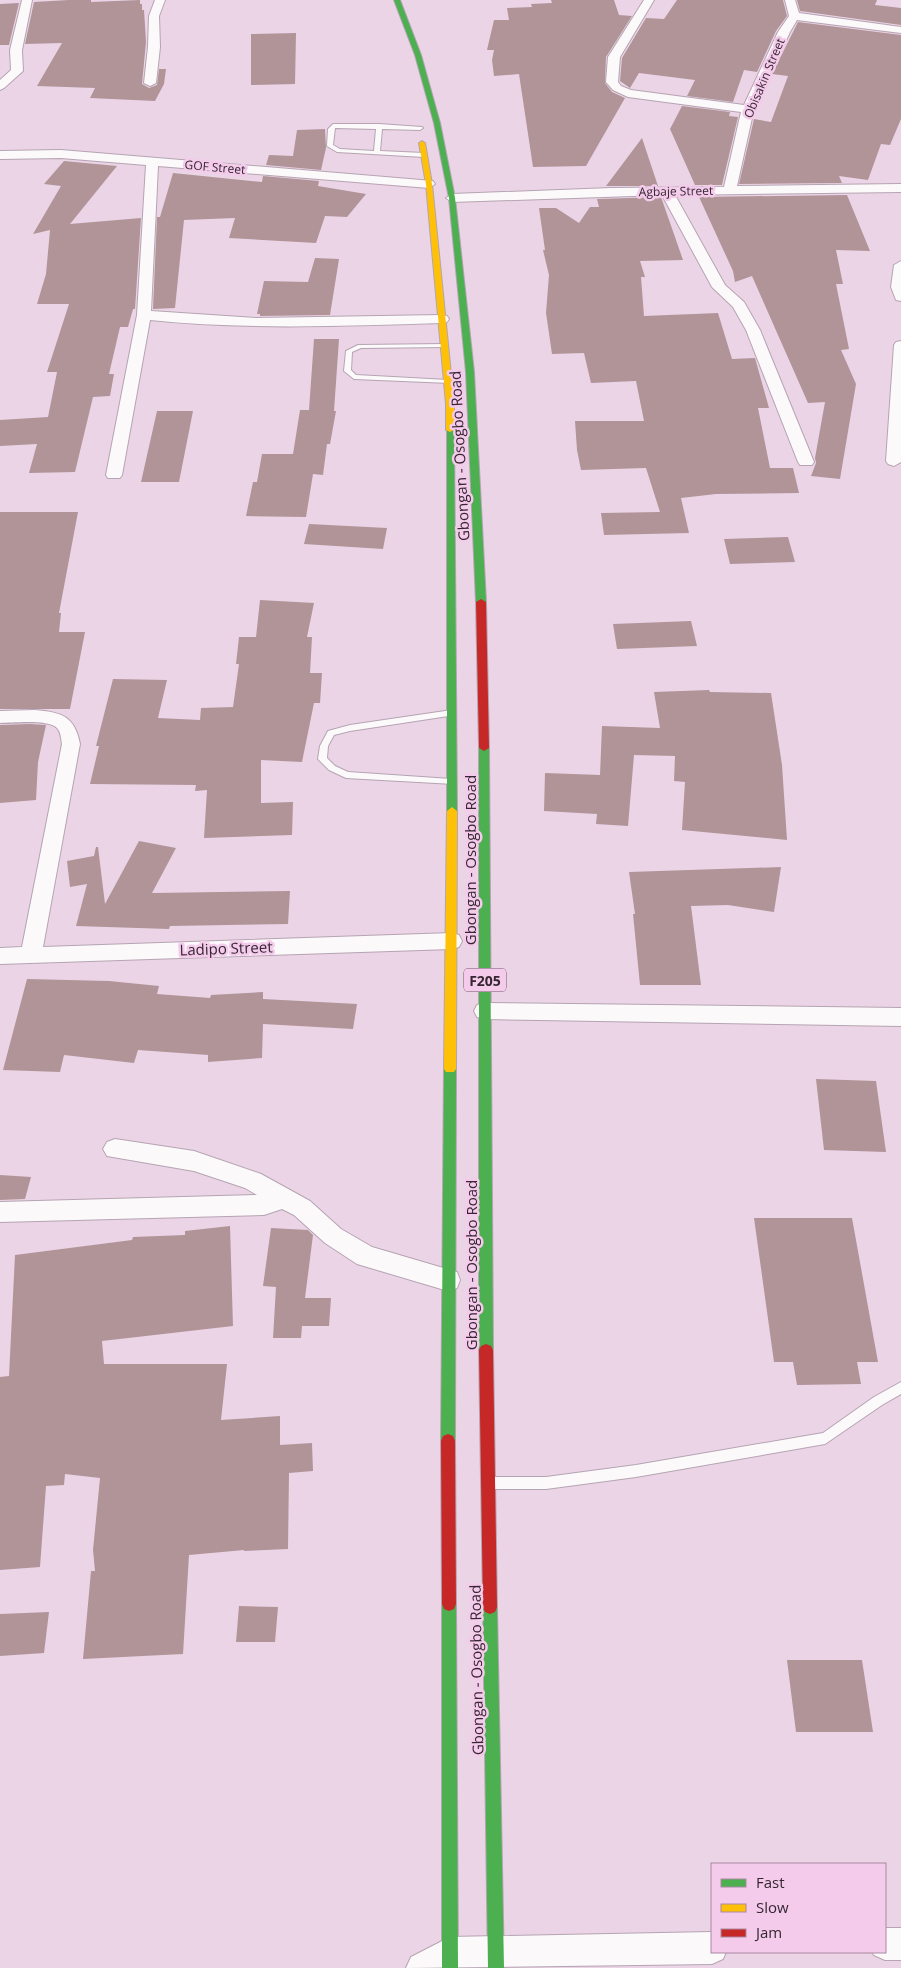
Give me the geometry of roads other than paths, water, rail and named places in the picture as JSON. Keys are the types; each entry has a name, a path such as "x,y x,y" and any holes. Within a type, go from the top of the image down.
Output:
{"main road":[{"name":"Gbongan - Osogbo Road","path":"398,0 418,55 437,123 452,198 470,372 480,557 485,776 488,1483 496,1960"},
{"name":"Gbongan - Osogbo Road","path":"416,116 420,128 429,184 448,382 451,469 453,713 448,1280 450,1961"}],"street":[{"path":"0,86 17,71 16,50 25,20 27,0"},
{"path":"150,83 154,46 154,16 160,0"},
{"path":"649,0 614,57 612,82 618,88 628,93 748,109"},
{"path":"790,0 794,16 901,30"},
{"name":"Obisakin Street","path":"730,189 748,109 784,32 794,16"},
{"name":"GOF Street","path":"0,155 61,154 429,184"},
{"path":"114,475 144,315 152,162"},
{"name":"Agbaje Street","path":"452,198 730,189 901,188"},
{"path":"667,192 719,287 739,305 753,330 806,462"},
{"path":"901,265 898,287 901,297"},
{"path":"144,315 188,320 236,322 442,319"},
{"path":"894,461 901,345"},
{"path":"0,717 59,720 66,726 71,744 31,954"},
{"name":"Ladipo Street","path":"0,956 452,942"},
{"path":"485,1011 901,1018"},
{"path":"115,1149 194,1162 253,1181 302,1208 333,1236 366,1256 448,1280"},
{"path":"0,1212 264,1205 284,1198"},
{"path":"886,1944 901,1944"},
{"path":"422,1968 450,1961 711,1948"}],"lane":[{"path":"420,128 334,126 331,129 332,148 338,151 424,155"},
{"path":"377,153 379,126"},
{"path":"445,346 360,346 349,351 347,372 354,377 448,382"},
{"path":"452,783 346,775 332,768 322,759 324,746 331,733 350,728 453,713"},
{"path":"488,1483 546,1482 636,1471 825,1438 878,1401 901,1388"}]}
